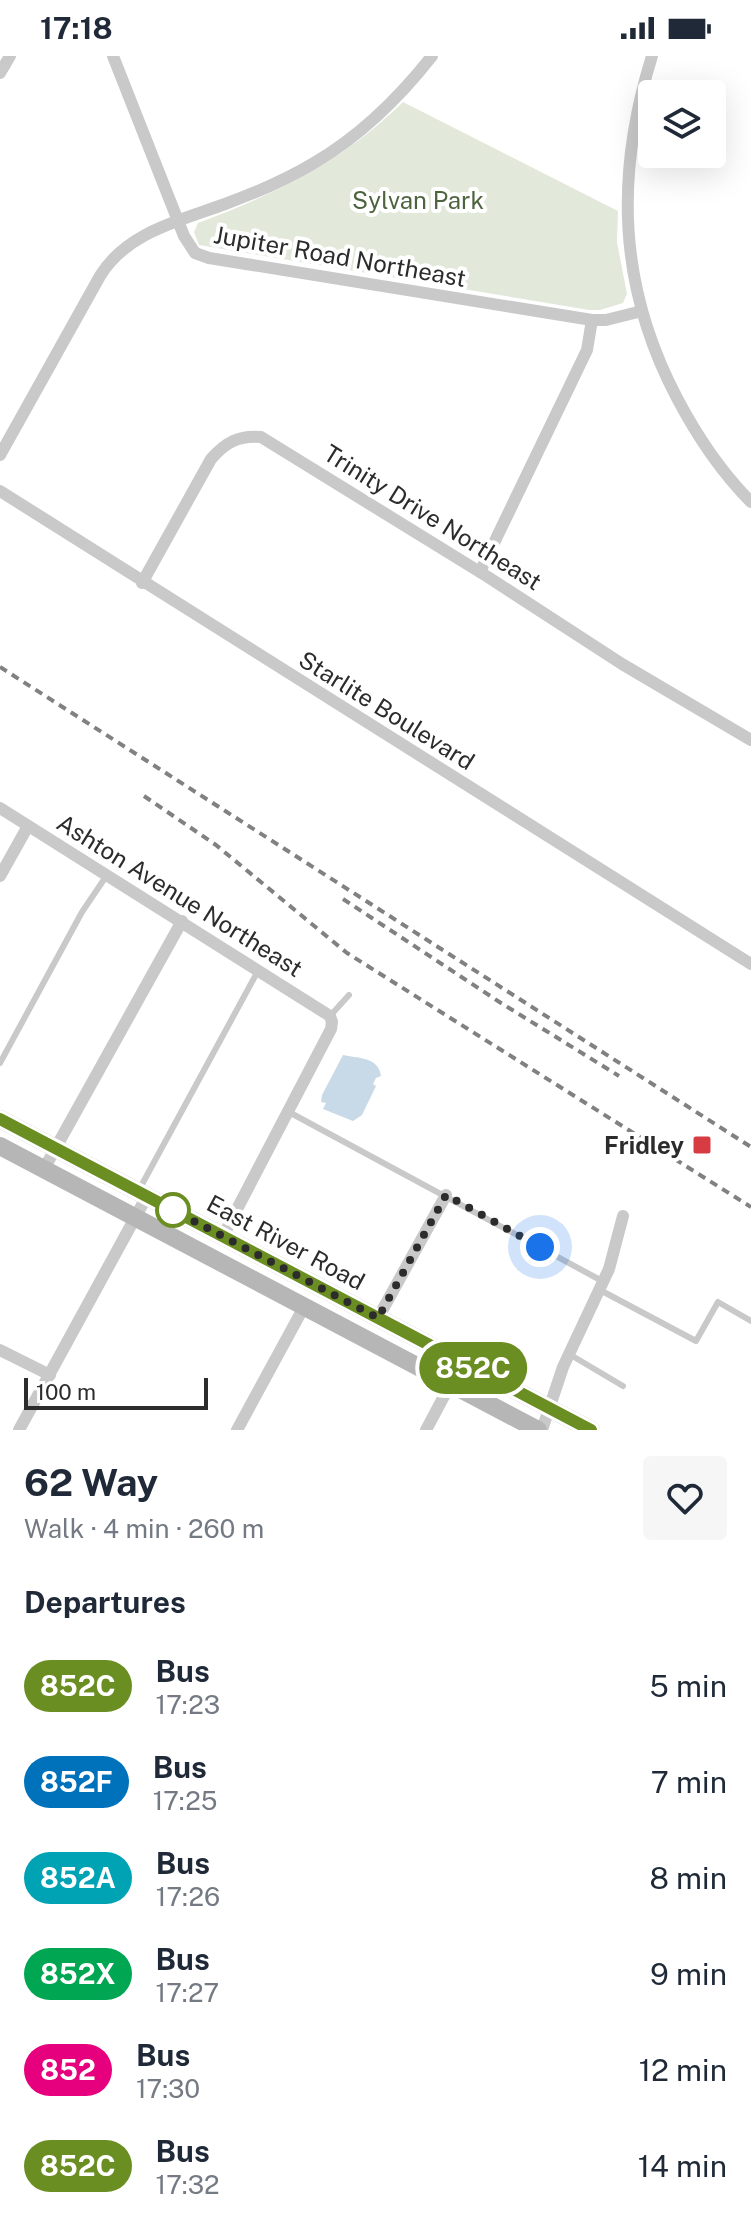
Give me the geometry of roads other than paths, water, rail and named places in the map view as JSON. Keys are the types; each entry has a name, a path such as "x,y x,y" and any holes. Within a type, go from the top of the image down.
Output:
{"main road":[{"name":"East River Road","path":"0,1119 591,1430"},
{"name":"East River Road","path":"0,1146 540,1430"}],"street":[{"path":"0,73 10,56"},
{"name":"Jupiter Road Northeast","path":"113,56 177,220 195,253 209,258 592,320 606,320 642,311"},
{"path":"0,455 109,262 132,242 177,220 255,193 314,164 387,107 432,56"},
{"path":"652,56 628,164 627,231 636,291 665,376 684,412 708,450 751,502"},
{"path":"480,572 587,350 592,320"},
{"name":"Trinity Drive Northeast","path":"142,583 211,459 221,447 234,439 261,437 622,664 751,740"},
{"name":"Starlite Boulevard","path":"0,491 751,964"},
{"name":"Ashton Avenue Northeast","path":"0,808 259,969 331,1019"},
{"path":"0,876 28,826"},
{"path":"44,1169 182,921"},
{"path":"223,1236 331,1019"},
{"path":"19,1430 136,1218 143,1194"},
{"path":"378,1318 446,1195"},
{"path":"540,1430 569,1354 602,1286 623,1216"},
{"path":"237,1430 305,1305"},
{"path":"0,1350 50,1375"},
{"path":"426,1430 451,1383"}],"lane":[{"path":"0,1063 82,912 107,875"},
{"path":"143,1194 259,969"},
{"path":"331,1019 349,995"},
{"path":"287,1111 446,1195 696,1341 718,1302 751,1321"},
{"path":"569,1354 623,1386"}],"water":[{"path":"343,1055 372,1062 381,1076 373,1084 376,1086 362,1115 353,1121 323,1109 326,1103 321,1102"}],"railway":[{"path":"0,667 751,1147"},
{"path":"144,796 216,845 347,953 751,1207"},
{"path":"343,899 619,1076"}],"place":[{"name":"Fridley","path":"702,1145"}],"park label":[{"name":"Sylvan Park","path":"418,200"}]}
